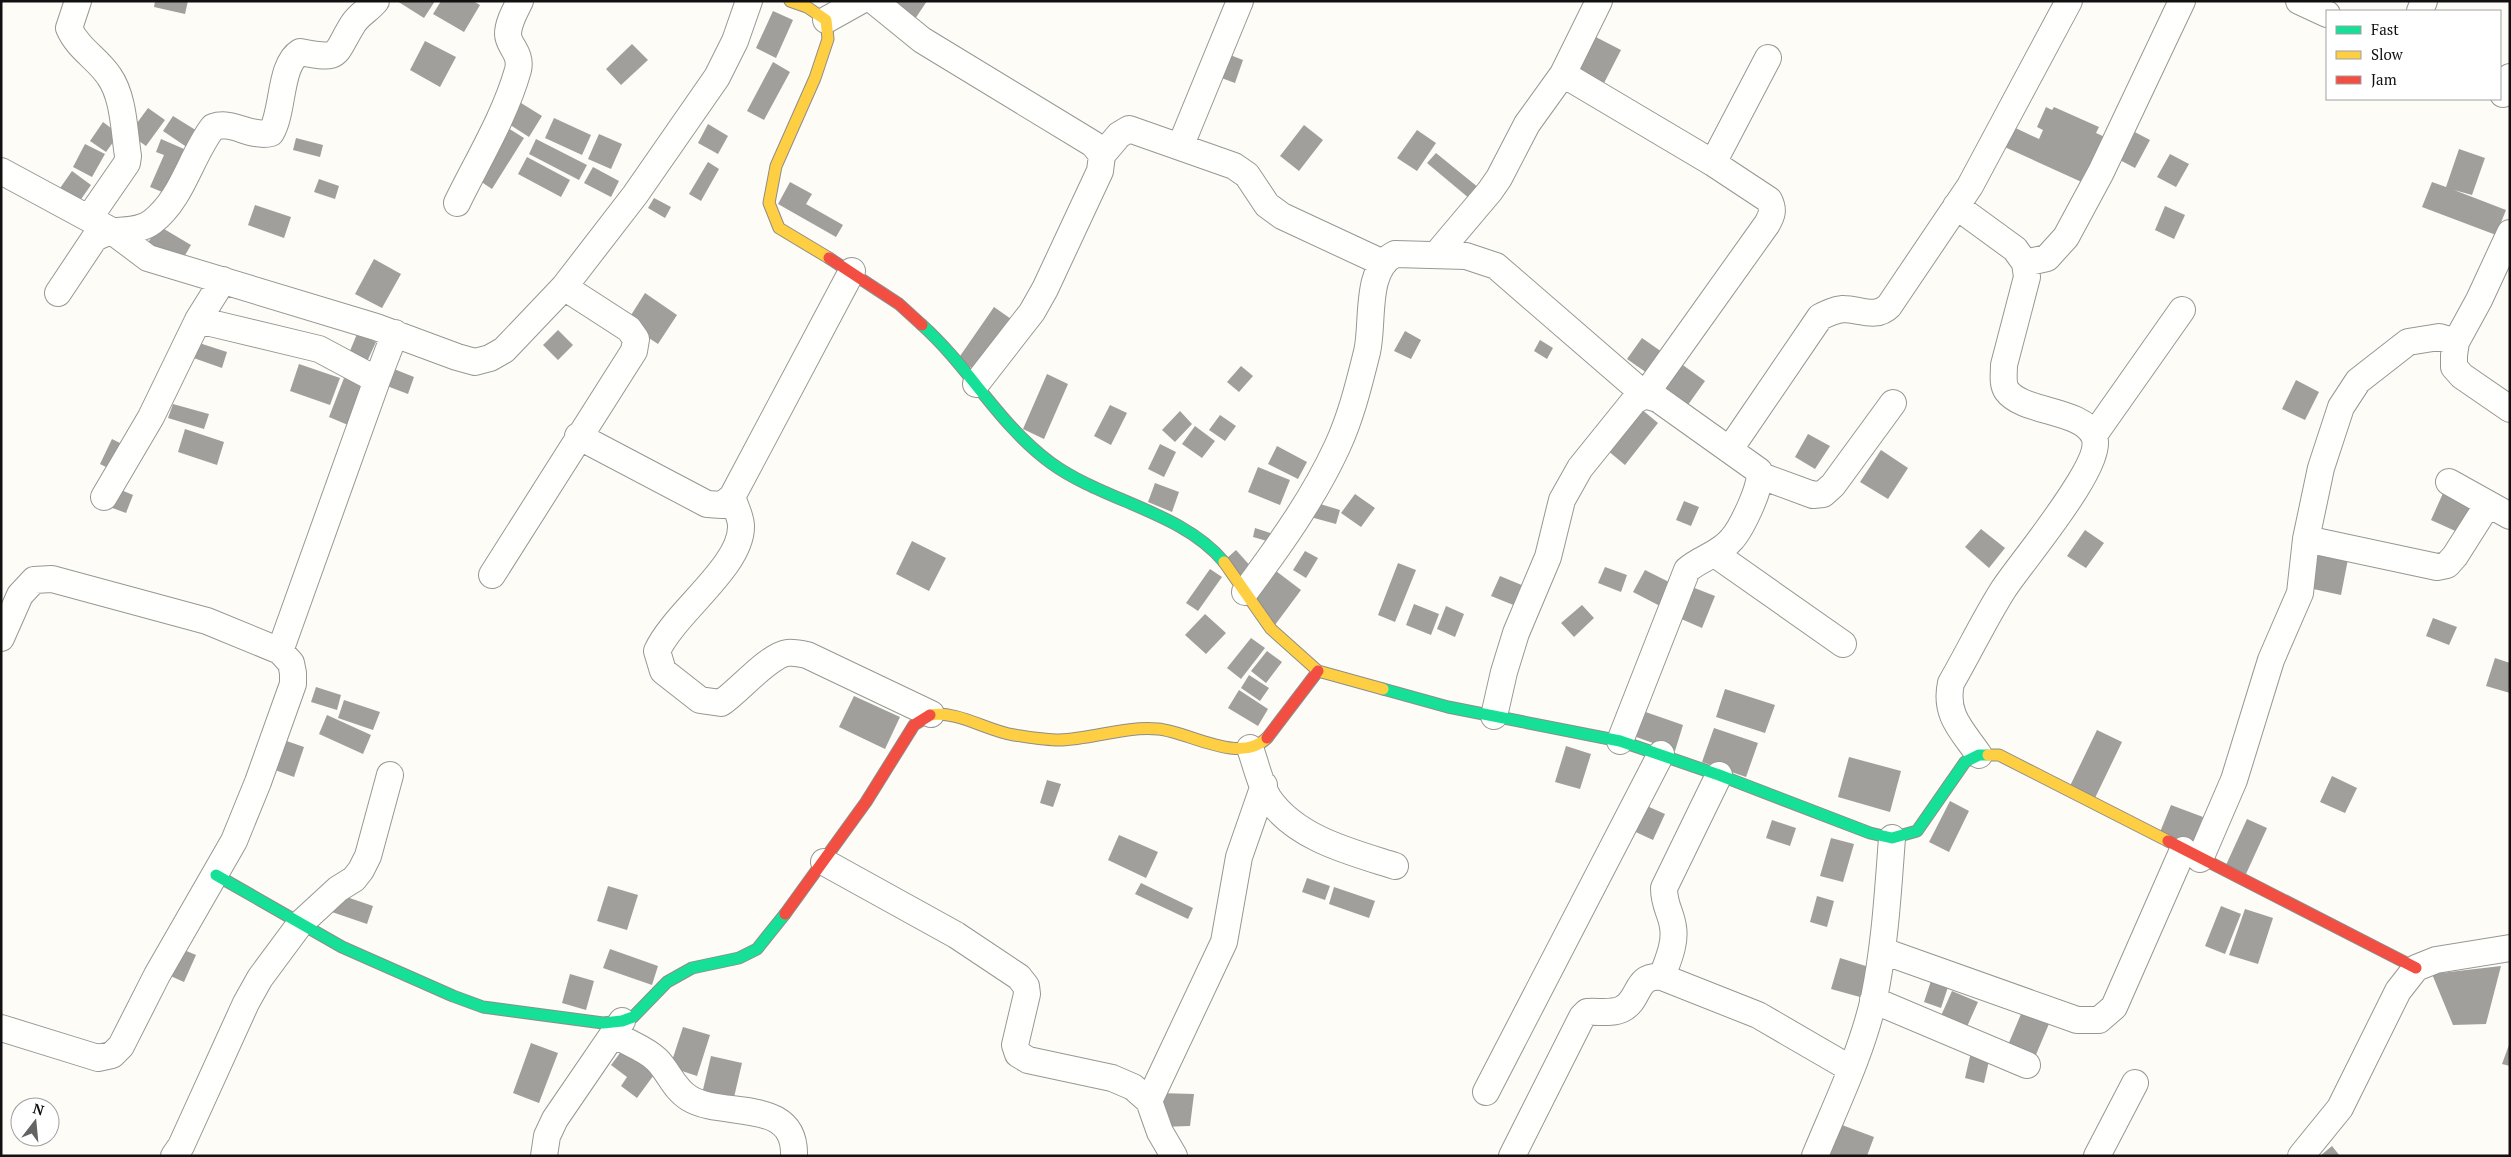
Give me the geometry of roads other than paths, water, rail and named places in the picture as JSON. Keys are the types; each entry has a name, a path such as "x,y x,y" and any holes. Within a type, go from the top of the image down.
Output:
{"street":[{"path":"78,1 69,28 74,40 109,76 117,95 128,156 127,163 89,218"},
{"path":"58,292 94,239 101,234 112,231 142,228 163,212 184,182 213,127 223,124 260,136 271,133 277,123 288,66 293,56 300,52 327,57 335,54 341,48 354,23 376,1"},
{"path":"457,203 508,100 518,67 517,52 508,36 509,24 520,1"},
{"path":"1,171 112,231 148,258 395,334 475,362 490,358 504,350 564,287 635,195 717,77 735,41 749,1"},
{"path":"790,1 807,7 826,20 828,39 815,78 776,166 768,203 779,228 852,271 899,304 942,342 998,414 1021,439 1047,459 1092,486 1189,532 1213,549 1271,629 1318,671 1448,707 1620,741 1661,754 1870,833 1892,838 1916,831 1965,762 1979,755 1999,755 2416,968"},
{"path":"826,20 860,1"},
{"path":"874,1 922,40 1093,144 1102,155"},
{"path":"1180,147 1240,1"},
{"path":"1436,255 1490,191 1527,124 1563,74 1600,1"},
{"path":"1730,449 1820,317 1832,311 1844,309 1873,314 1884,311 1970,186 2069,1"},
{"path":"2025,263 2047,258 2066,237 2101,172 2182,1"},
{"path":"2299,1 2326,14"},
{"path":"1713,163 1768,58"},
{"path":"1494,716 1504,672 1516,634 1548,557 1562,500 1585,461 1634,401 1645,395 1772,215 1773,207 1769,200 1713,163 1563,74"},
{"path":"976,384 1032,312 1045,289 1100,171 1102,155 1119,135 1129,130 1234,166 1247,175 1267,205 1282,216 1382,263"},
{"path":"1956,206 2014,249 2025,263 2027,277 2004,365 2003,379 2008,392 2022,400 2083,425 2094,435 2096,445 2092,459 2073,494 2003,591 1951,683 1948,698 1950,714 1979,755"},
{"path":"2510,233 2479,300 2456,342 2454,367 2462,376 2510,409"},
{"path":"1245,592 1290,529 1337,446 1357,392 1368,349 1375,279 1382,263 1395,254 1436,255 1466,256 1496,266 1506,272 1645,395 1658,399 1760,471 1761,476 1757,492 1732,539 1715,554 1698,560 1687,570 1620,741"},
{"path":"578,436 707,504 722,505 732,497 852,271"},
{"path":"104,497 151,416 198,320 223,280"},
{"path":"492,575 578,436 634,351 636,339 629,329 564,287"},
{"path":"2094,435 2182,310"},
{"path":"198,320 319,349 377,380"},
{"path":"280,650 395,334"},
{"path":"1882,951 2077,1020 2098,1020 2114,1007 2192,855 2234,780 2271,660 2300,593 2306,539 2332,431 2341,407 2358,381 2408,342 2439,337 2456,342"},
{"path":"1761,476 1813,495 1823,494 1833,485 1893,403"},
{"path":"2306,539 2437,567 2447,565 2499,510 2449,482"},
{"path":"732,497 742,524 739,544 724,567 665,635 657,651 663,671 700,700 721,702 735,694 770,661 786,653 807,655 931,714 951,716 1012,735 1059,740 1131,728 1159,729 1235,749 1250,748 1265,740 1318,671"},
{"path":"1715,554 1842,644"},
{"path":"1,638 20,595 34,580 52,579 207,621 280,650 291,663 293,684 258,782 234,841 216,876 162,966 121,1046 112,1055 98,1058 1,1028"},
{"path":"544,1156 548,1136 555,1120 618,1028 633,1017 668,982 692,968 739,958 758,949 824,862 866,802 914,725 931,714"},
{"path":"1250,748 1268,797 1279,812 1298,828 1337,847 1395,866"},
{"path":"1486,1092 1661,754"},
{"path":"174,1156 181,1146 246,1003 260,978 300,924 329,896 354,879 361,870 368,856 390,774"},
{"path":"1662,977 1673,942 1673,926 1664,904 1664,888 1718,775"},
{"path":"1149,1101 1224,942 1239,857 1264,786"},
{"path":"1815,1156 1851,1069 1873,1000 1882,951 1892,838"},
{"path":"824,862 956,935 1019,977 1026,986 1027,994 1015,1044 1018,1054 1028,1060 1112,1078 1133,1087 1149,1101 1160,1132 1174,1156"},
{"path":"216,876 300,924 388,968 483,1007 603,1023 618,1028 657,1060 679,1090 690,1099 703,1104 767,1115 781,1122 792,1137 794,1156"},
{"path":"2302,1156 2340,1108 2398,991 2416,968 2436,960 2510,948"},
{"path":"1512,1156 1582,1016 1587,1012 1614,1012 1625,1008 1645,979 1652,976 1662,977 1758,1015 1851,1069"},
{"path":"1873,1000 2028,1065"},
{"path":"2097,1156 2135,1083"}]}
